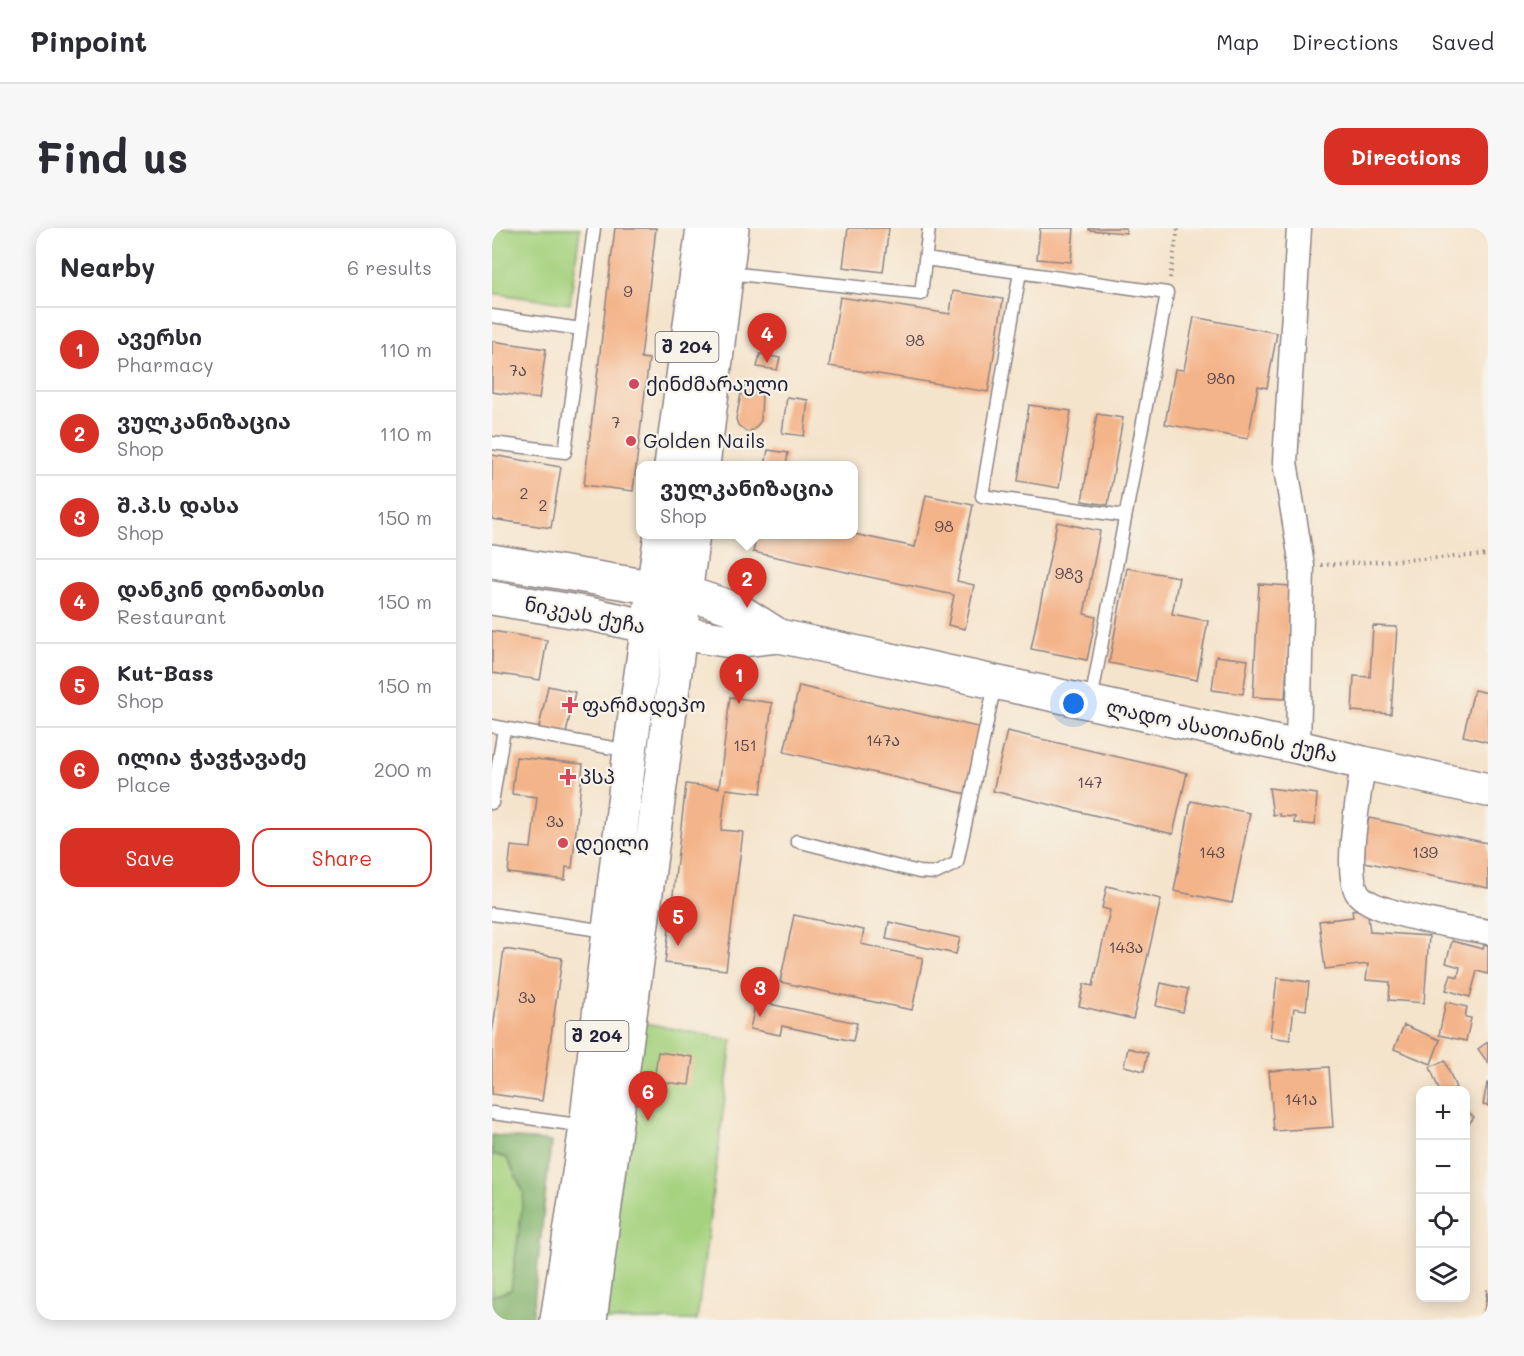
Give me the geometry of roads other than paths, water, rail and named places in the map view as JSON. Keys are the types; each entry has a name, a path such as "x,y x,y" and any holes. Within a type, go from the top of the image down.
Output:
{"main road":[{"name":"შ 204","path":"671,461 703,228"},
{"name":"შ 204","path":"703,461 732,228"},
{"name":"შ 204","path":"556,1320 586,1126 630,751 660,539"},
{"name":"შ 204","path":"590,1320 692,539"},
{"name":"ნიკეას ქუჩა","path":"492,561 686,593"},
{"name":"ლადო ასათიანის ქუჩა","path":"686,593 738,610 779,636"},
{"name":"ნიკეას ქუჩა","path":"492,598 590,614 679,633"},
{"name":"ლადო ასათიანის ქუჩა","path":"679,633 731,641 779,636 1488,790"}],"street":[{"path":"1298,747 1302,566 1285,462 1299,228"},
{"path":"1363,763 1352,856 1353,878 1357,893 1366,902 1384,910 1488,932"}],"lane":[{"path":"492,443 565,452 594,228"},
{"path":"727,272 921,294 929,228"},
{"path":"925,259 1167,293 1090,702"},
{"path":"1020,272 982,496 1125,516"},
{"path":"492,316 581,329"},
{"path":"797,841 918,872 936,873 957,863 995,682"},
{"path":"492,803 498,728 630,751"},
{"path":"492,914 610,932"},
{"path":"492,1113 586,1126"}],"place":[{"name":"დანკინ დონათსი","path":"767,363"},
{"name":"ქინძმარაული","path":"634,384"},
{"name":"Golden Nails","path":"631,441"},
{"name":"ვულკანიზაცია","path":"747,608"},
{"name":"ავერსი","path":"739,704"},
{"name":"ფარმადეპო","path":"570,705"},
{"name":"პსპ","path":"568,777"},
{"name":"დეილი","path":"563,843"},
{"name":"Kut-Bass","path":"678,946"},
{"name":"შ.პ.ს დასა","path":"760,1017"},
{"name":"ილია ჭავჭავაძე","path":"648,1121"}]}
